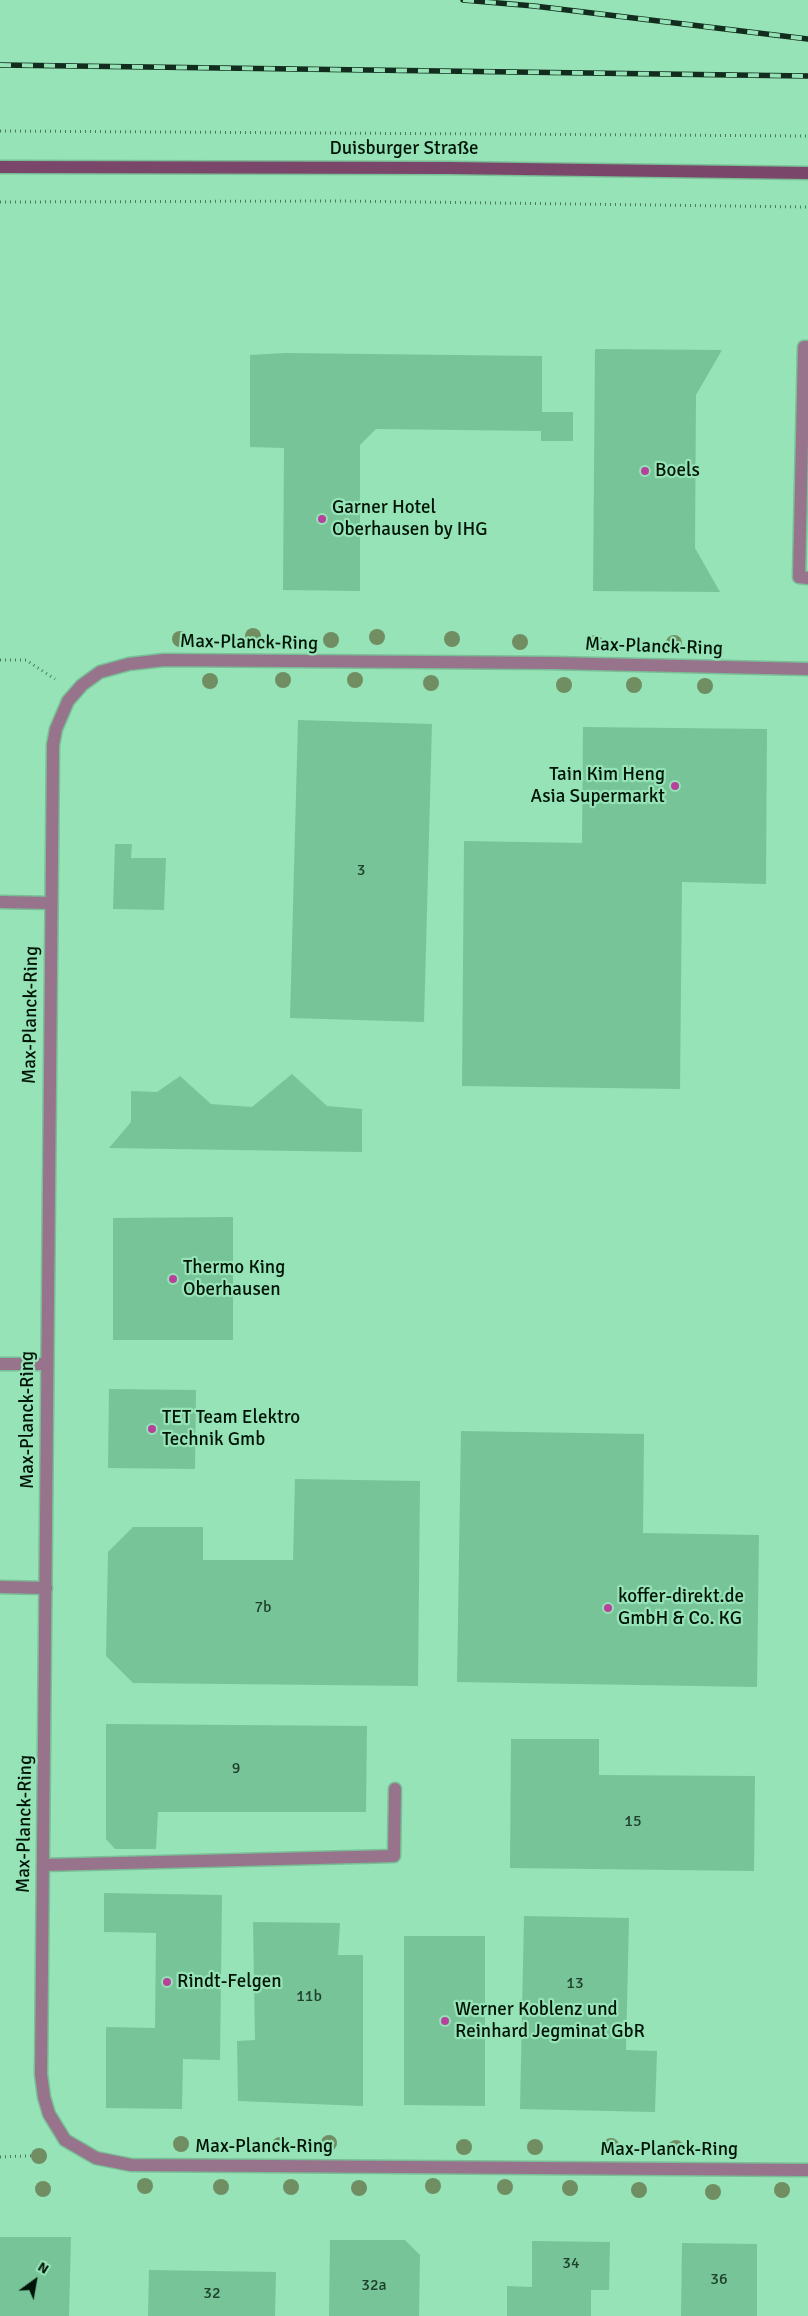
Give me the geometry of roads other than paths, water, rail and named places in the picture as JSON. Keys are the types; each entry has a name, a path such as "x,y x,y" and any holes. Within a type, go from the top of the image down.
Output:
{"main road":[{"name":"Duisburger Straße","path":"0,167 449,168 808,173"}],"street":[{"path":"808,347 804,347 799,577 808,578"},
{"name":"Max-Planck-Ring","path":"808,669 553,663 164,660 128,664 100,672 75,692 60,720 53,745 41,2074 44,2097 49,2114 65,2140 96,2158 131,2165 808,2170"},
{"path":"0,902 51,903"},
{"path":"0,1364 48,1364"},
{"path":"0,1587 46,1588"},
{"path":"43,1865 394,1856 395,1789"}],"railway":[{"path":"463,0 534,6 808,39"},
{"path":"0,65 808,76"}],"place":[{"name":"Boels","path":"645,471"},
{"name":"Garner Hotel Oberhausen by IHG","path":"322,519"},
{"name":"Tain Kim Heng Asia Supermarkt","path":"675,786"},
{"name":"Thermo King Oberhausen","path":"173,1279"},
{"name":"TET Team Elektro Technik Gmb","path":"152,1429"},
{"name":"koffer-direkt.de GmbH & Co. KG","path":"608,1608"},
{"name":"Rindt-Felgen","path":"167,1982"},
{"name":"Werner Koblenz und Reinhard Jegminat GbR","path":"445,2021"}]}
